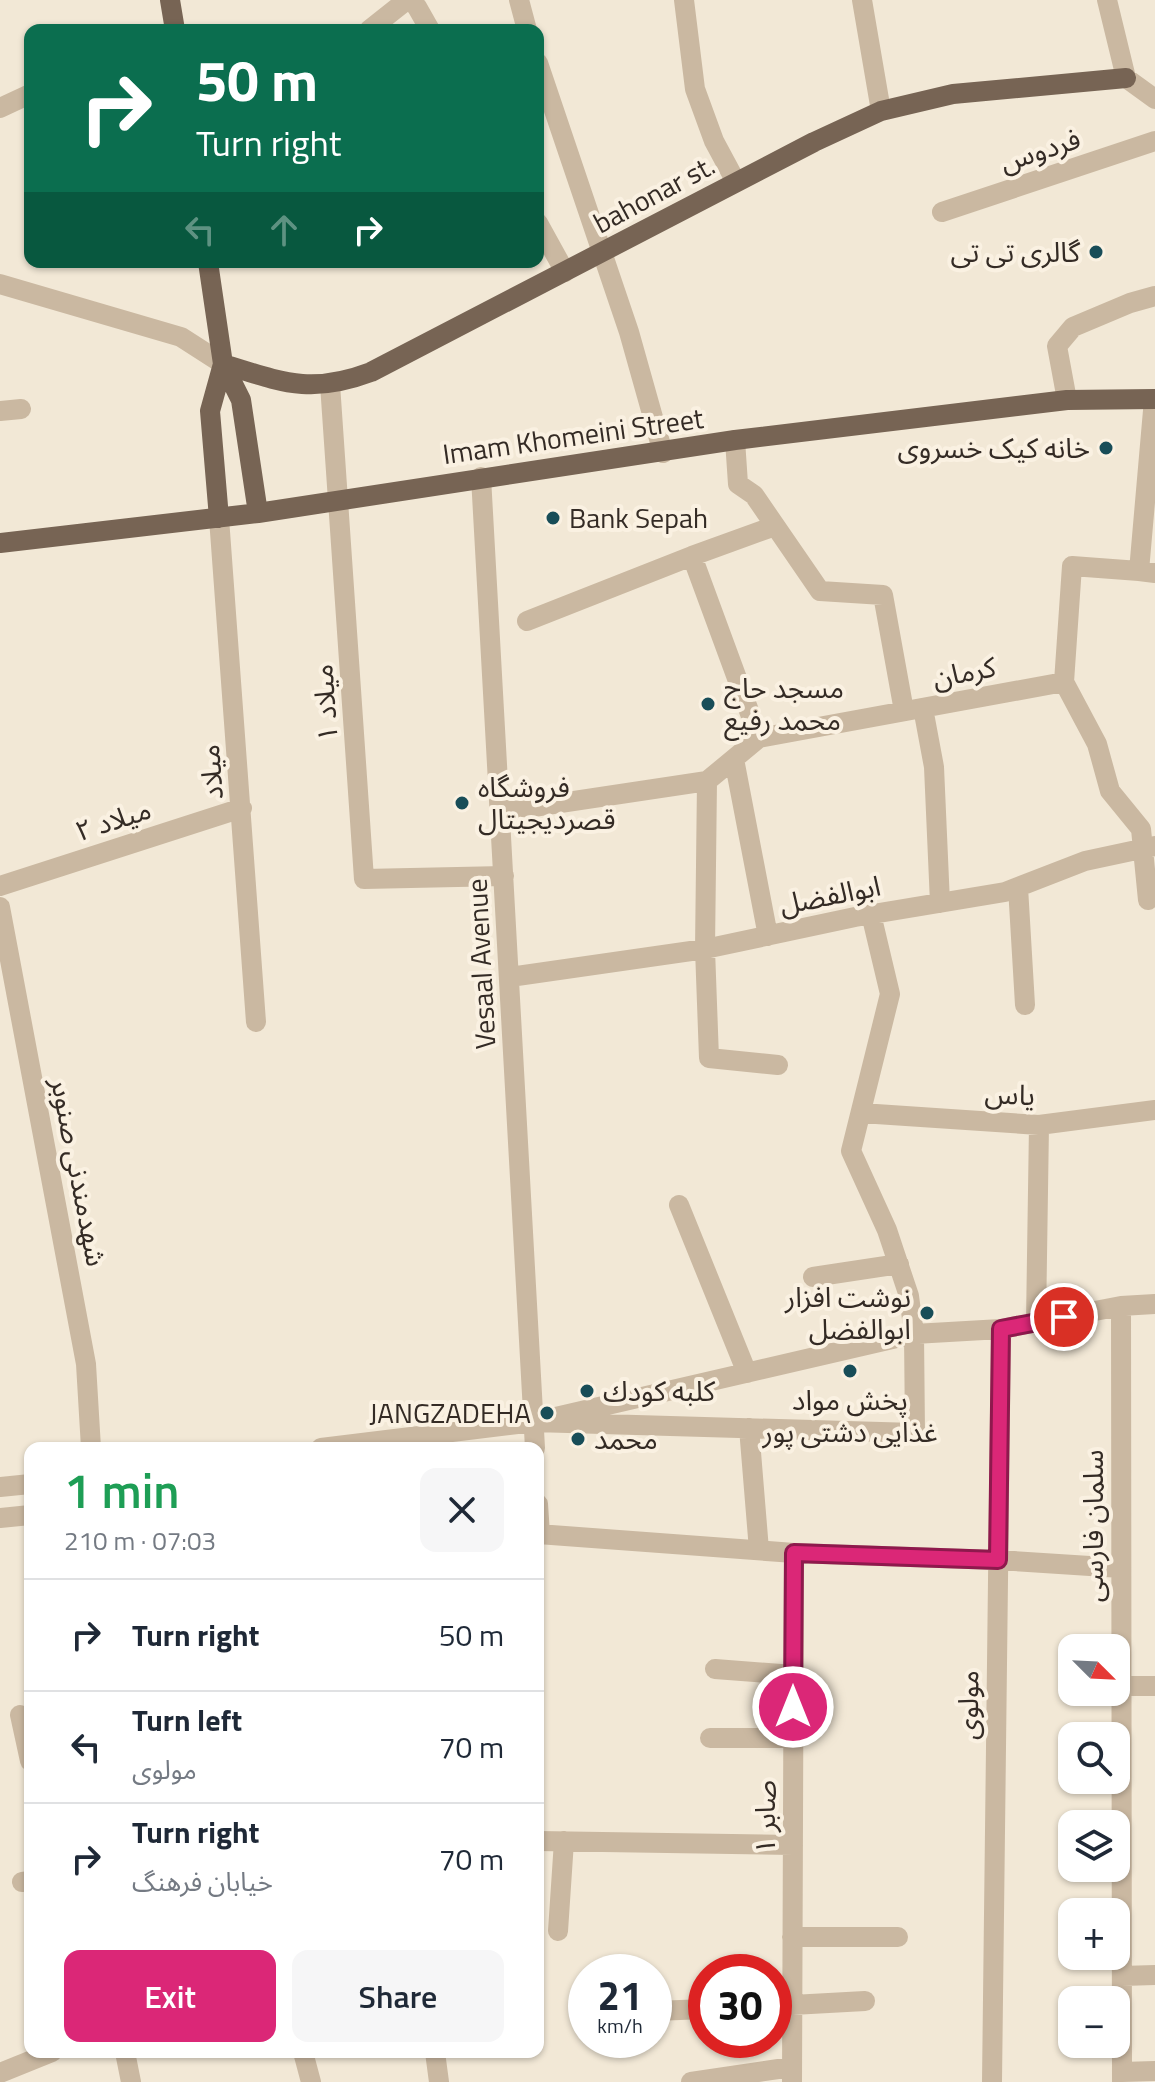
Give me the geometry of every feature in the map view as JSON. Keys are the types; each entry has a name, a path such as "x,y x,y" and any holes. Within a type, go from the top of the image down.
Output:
{"main road":[{"path":"170,0 172,24"},
{"name":"bahonar st.","path":"223,364 288,384 316,386 344,382 371,372 814,142 881,111 953,94 1126,78"},
{"path":"209,268 223,364 241,400 258,513"},
{"path":"219,518 210,411 223,364"},
{"name":"Imam Khomeini Street","path":"0,543 258,513 735,440 1067,400 1154,399"}],"street":[{"path":"377,24 409,0 427,24"},
{"path":"519,0 525,24"},
{"path":"684,0 695,89 714,141 736,182"},
{"path":"862,0 881,111"},
{"path":"1107,0 1126,78 1155,99"},
{"path":"544,81 629,332 663,453"},
{"path":"0,108 24,97"},
{"name":"فردوس","path":"942,212 1155,141"},
{"path":"544,234 565,272"},
{"path":"0,284 181,337 223,364"},
{"path":"1067,400 1057,346 1073,327 1155,296"},
{"name":"میلاد ۱","path":"330,384 364,879 504,876"},
{"path":"1148,900 1150,847 1141,829 1110,791 1097,744 1064,682 1072,566 1147,572 1154,399"},
{"path":"0,411 21,409"},
{"path":"735,440 738,484 754,495 820,591 883,595 913,710 934,767 940,903"},
{"name":"Vesaal Avenue","path":"481,477 535,1442"},
{"name":"میلاد","path":"219,518 256,1022"},
{"path":"527,621 775,526"},
{"path":"692,556 759,738"},
{"name":"کرمان","path":"707,781 759,738 1064,682"},
{"path":"734,759 768,936"},
{"path":"501,812 707,781 705,949 709,1058 778,1065"},
{"name":"میلاد ۲","path":"0,886 242,808"},
{"name":"ابوالفضل","path":"510,977 705,949 871,914 1005,892 1085,861 1150,847"},
{"path":"1018,887 1025,1005"},
{"name":"شهدمندنی صنوبر","path":"0,907 86,1364 91,1442"},
{"path":"534,1422 915,1433 914,1334 909,1296 887,1230 851,1151 890,994 871,914"},
{"name":"یاس","path":"861,1113 1039,1125 1155,1110"},
{"path":"1036,1322 1039,1125"},
{"path":"679,1205 747,1373"},
{"path":"813,1277 899,1264"},
{"path":"370,1442 534,1422 914,1334 1001,1329 1121,1306 1155,1304"},
{"name":"سلمان فارسی","path":"1121,1306 1122,1634"},
{"name":"مولوی","path":"992,2082 1001,1329"},
{"path":"749,1428 759,1550"},
{"path":"0,1487 24,1485"},
{"path":"0,1518 24,1516"},
{"path":"544,1534 794,1553 1121,1568"},
{"name":"صابر ۱","path":"790,1954 794,1553"},
{"path":"715,1669 794,1675"},
{"path":"1130,1686 1155,1686"},
{"name":"سلمان فارسی","path":"1122,1706 1122,2077"},
{"path":"17,1716 24,1740"},
{"path":"710,1738 793,1738"},
{"path":"544,1841 793,1845"},
{"path":"558,1931 564,1841"},
{"path":"792,1937 898,1937"},
{"path":"1122,1976 1155,1975"},
{"path":"792,2005 865,2001"},
{"path":"0,2073 37,2058"},
{"path":"126,2058 131,2082"},
{"path":"305,2058 311,2082"},
{"path":"436,2058 439,2082"},
{"path":"1122,2077 1155,2071"},
{"path":"691,2082 792,2075"}],"place":[{"name":"گالری تی تی","path":"1096,252"},
{"name":"خانه کیک خسروی","path":"1106,448"},
{"name":"Bank Sepah","path":"553,518"},
{"name":"مسجد حاج محمد رفیع","path":"708,704"},
{"name":"فروشگاه قصردیجیتال","path":"462,803"},
{"name":"نوشت افزار ابوالفضل","path":"927,1313"},
{"name":"پخش مواد غذایی دشتی پور","path":"850,1371"},
{"name":"كلبه كودك","path":"587,1391"},
{"name":"JANGZADEHA","path":"547,1413"},
{"name":"محمد","path":"578,1439"}],"route":[{"path":"793,1707 794,1553 998,1560 1001,1329 1064,1317"}]}
